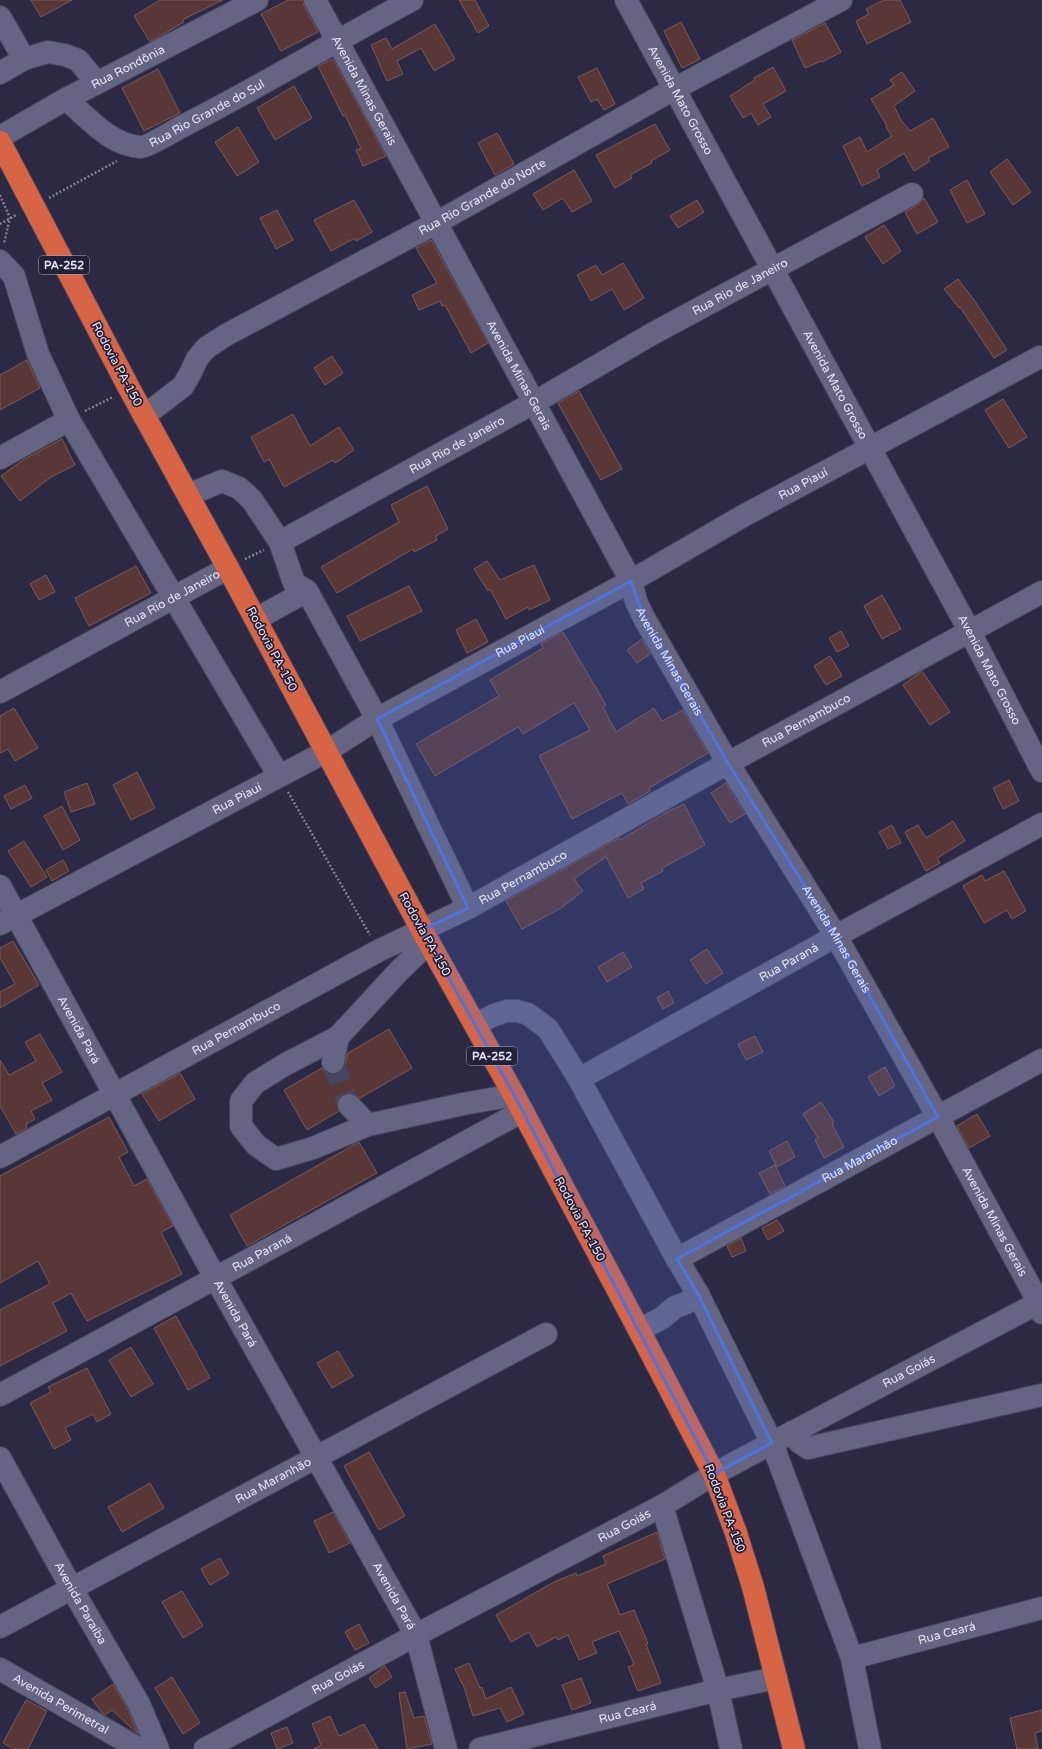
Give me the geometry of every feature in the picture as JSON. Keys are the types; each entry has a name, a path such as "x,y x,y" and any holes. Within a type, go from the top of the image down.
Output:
{"highway":[{"name":"Rodovia PA-150","path":"0,142 144,416 256,619 426,936 519,1103 714,1474 736,1533 753,1587 794,1749"}],"street":[{"name":"Rua Rondônia","path":"0,137 97,82 257,0"},
{"name":"Avenida Minas Gerais","path":"315,0 631,581 636,601 644,618 728,763 836,936 938,1117 1041,1306"},
{"name":"Rua Rio Grande do Sul","path":"142,148 223,106 337,40 412,0"},
{"name":"Avenida Mato Grosso","path":"626,0 970,632 1042,771"},
{"name":"Rua Rio Grande do Norte","path":"144,416 183,386 197,359 206,348 226,335 436,224 674,89 841,0"},
{"path":"0,17 24,59"},
{"path":"0,73 24,59 48,52 65,55 78,60 97,82"},
{"path":"66,99 101,130 114,139 142,148"},
{"name":"Rua Rio de Janeiro","path":"280,542 534,402 652,334 912,194"},
{"path":"0,261 14,276 38,354 69,420 279,776"},
{"name":"Rua Piauí","path":"8,920 327,751 377,719 631,581 743,516 1040,357"},
{"path":"0,458 69,420"},
{"path":"188,494 222,481 239,488 252,500 280,542 294,583 307,591 377,719 468,908"},
{"name":"Rua Rio de Janeiro","path":"0,692 228,568"},
{"path":"256,619 307,591"},
{"name":"Rua Pernambuco","path":"0,1158 113,1094 378,951 426,936 468,908 728,763 1042,592"},
{"name":"Rua Paraná","path":"578,1079 1042,824"},
{"name":"Avenida Pará","path":"0,886 8,920 113,1094 416,1635 446,1749"},
{"path":"426,936 399,970 338,1037 286,1064 255,1083 240,1101 240,1126 256,1145 276,1159 313,1148 368,1125 463,1104 519,1103"},
{"path":"475,1025 494,1015 507,1011 517,1011 528,1014 548,1029 578,1079 677,1259 698,1294 772,1443 852,1658 870,1749"},
{"path":"333,1062 338,1037"},
{"name":"Rua Maranhão","path":"677,1259 1042,1060"},
{"name":"Rua Paraná","path":"0,1395 216,1279 519,1103"},
{"path":"350,1105 368,1125"},
{"path":"639,1330 662,1318 675,1307 686,1303 698,1294"},
{"name":"Rua Goiás","path":"205,1749 416,1635 662,1506 714,1474 792,1432 1041,1306"},
{"name":"Rua Maranhão","path":"0,1626 72,1589 546,1334"},
{"path":"792,1432 799,1442 808,1448 1042,1395"},
{"name":"Avenida Paraíba","path":"0,1458 72,1589 139,1704 158,1749"},
{"path":"662,1506 718,1690 731,1749"},
{"name":"Rua Ceará","path":"852,1658 1042,1608"},
{"name":"Avenida Perimetral","path":"0,1669 88,1721 136,1747 143,1749"},
{"name":"Rua Ceará","path":"480,1749 718,1690 776,1678"}],"path":[{"name":"Rua Rio Grande do Sul","path":"0,224 142,148"},
{"path":"0,195 10,218 0,261"},
{"path":"69,420 129,388"},
{"name":"Rua Rio de Janeiro","path":"228,568 280,542"},
{"path":"279,776 378,951"}],"highlighted area":[{"path":"631,581 644,618 728,763 836,936 938,1117 677,1259 698,1294 772,1443 714,1474 514,1095 422,930 468,908 377,719"}],"building":[{"path":"31,0 72,0 41,17"},
{"path":"160,0 223,0 182,20 184,22 150,42 134,16"},
{"path":"288,0 303,0 304,6 318,32 281,51 261,14"},
{"path":"459,0 475,0 489,26 478,33"},
{"path":"884,0 900,0 911,22 867,44 856,21 869,14 866,9"},
{"path":"681,22 700,59 682,68 664,31"},
{"path":"825,23 841,52 822,62 821,61 805,68 792,40"},
{"path":"435,24 455,59 434,71 421,48 397,61 403,74 387,81 371,45 386,38 392,49"},
{"path":"333,59 386,156 363,166 356,150 361,148 318,66"},
{"path":"773,67 786,91 763,104 771,117 758,125 751,113 743,118 730,96 755,80 754,78"},
{"path":"597,68 615,104 604,110 597,99 591,102 578,77"},
{"path":"158,69 180,113 144,131 122,88"},
{"path":"902,72 915,91 894,106 901,120 910,131 933,118 949,147 928,158 930,161 914,171 904,153 877,170 880,177 862,186 843,146 860,137 867,152 892,136 871,99 894,85 890,80"},
{"path":"294,86 312,118 275,140 257,108"},
{"path":"655,124 670,150 651,161 652,163 630,175 632,178 615,188 596,155"},
{"path":"238,127 259,162 237,176 215,142"},
{"path":"497,133 514,164 495,175 478,143"},
{"path":"1007,159 1031,192 1013,205 990,172"},
{"path":"574,170 592,201 572,212 563,198 543,210 533,194"},
{"path":"967,180 985,214 967,223 950,190"},
{"path":"924,198 938,222 917,234 905,212 918,205"},
{"path":"354,200 372,232 356,241 355,238 331,251 314,220"},
{"path":"697,200 704,212 678,228 670,216"},
{"path":"277,210 293,240 276,249 260,218"},
{"path":"884,225 901,251 883,264 865,237"},
{"path":"431,240 488,343 471,353 445,305 442,306 440,301 419,310 412,295 437,283 416,248"},
{"path":"623,263 644,298 624,310 612,289 591,301 577,275 596,265 602,275"},
{"path":"958,279 974,300 1007,350 994,358 960,307 959,308 944,289"},
{"path":"332,356 343,373 325,385 314,368"},
{"path":"27,360 40,388 0,410 0,375"},
{"path":"579,391 622,469 601,480 558,403"},
{"path":"1003,399 1027,437 1009,448 985,410"},
{"path":"293,414 310,446 339,427 354,450 335,463 333,460 284,487 269,459 264,462 251,437"},
{"path":"62,439 75,465 51,477 20,501 1,476 23,460"},
{"path":"427,486 448,529 436,536 437,540 414,552 413,549 337,593 321,567 399,522 391,505"},
{"path":"487,561 500,580 534,565 550,600 529,610 528,607 506,619 490,589 488,591 474,569"},
{"path":"136,566 151,593 89,626 75,598"},
{"path":"46,575 55,592 39,600 30,584"},
{"path":"409,586 422,611 360,641 347,616"},
{"path":"882,595 901,629 882,639 864,606"},
{"path":"476,619 488,642 467,653 456,630"},
{"path":"841,631 849,646 837,652 829,638"},
{"path":"563,632 606,705 603,707 616,732 654,708 662,721 683,710 708,753 649,788 650,791 628,804 622,793 572,819 539,756 590,730 574,703 523,734 518,727 435,776 416,744 499,696 490,680 543,648 541,644"},
{"path":"642,639 650,654 637,663 627,650"},
{"path":"830,656 842,676 826,685 814,666"},
{"path":"922,671 950,712 930,725 903,685"},
{"path":"14,708 38,748 15,761 8,749 0,753 0,716"},
{"path":"137,772 155,808 131,820 113,785"},
{"path":"1009,780 1019,801 1003,809 993,788"},
{"path":"87,783 95,804 71,812 64,792"},
{"path":"726,783 745,814 730,823 711,793"},
{"path":"25,785 32,798 11,809 4,796"},
{"path":"684,804 705,845 662,868 663,871 641,883 644,889 628,898 606,857 574,879 583,891 561,908 522,929 506,901 619,838 620,840 667,812"},
{"path":"62,806 80,840 63,850 44,816"},
{"path":"953,821 965,841 937,858 940,863 926,871 905,832 918,825 926,838"},
{"path":"892,825 901,843 888,849 879,832"},
{"path":"24,841 47,877 31,887 8,851"},
{"path":"63,860 69,871 52,881 46,870"},
{"path":"1004,871 1026,911 1012,919 1007,910 984,923 963,886 982,875 985,881"},
{"path":"13,941 39,985 0,1008 0,992 15,984 0,958 0,948"},
{"path":"707,949 723,973 706,984 690,960"},
{"path":"623,952 632,967 607,982 598,967"},
{"path":"668,991 674,1003 663,1009 657,998"},
{"path":"389,1029 412,1068 360,1098 352,1093 346,1093 341,1096 337,1102 339,1111 307,1130 284,1090 322,1068 325,1072 330,1074 337,1074 343,1070 348,1053"},
{"path":"40,1034 62,1072 42,1083 52,1100 31,1111 35,1119 26,1124 27,1128 16,1134 0,1106 0,1060 9,1075 36,1061 25,1042"},
{"path":"755,1036 763,1052 746,1060 738,1044"},
{"path":"885,1067 895,1086 879,1096 868,1077"},
{"path":"180,1073 195,1099 159,1121 142,1094"},
{"path":"821,1102 834,1122 832,1124 844,1147 824,1158 815,1140 818,1138 803,1114"},
{"path":"977,1114 990,1136 969,1148 957,1126"},
{"path":"109,1117 128,1152 119,1157 134,1186 147,1179 173,1226 161,1232 182,1274 87,1321 71,1293 53,1303 67,1331 0,1366 0,1310 50,1284 38,1261 0,1283 0,1176"},
{"path":"787,1141 795,1157 777,1167 769,1151"},
{"path":"359,1142 377,1173 247,1246 230,1215"},
{"path":"775,1165 785,1186 770,1194 759,1173"},
{"path":"777,1220 784,1231 768,1240 762,1228"},
{"path":"741,1238 746,1251 732,1257 727,1246"},
{"path":"176,1316 210,1378 188,1390 154,1328"},
{"path":"131,1347 153,1384 131,1397 109,1360"},
{"path":"338,1351 353,1376 332,1388 317,1363"},
{"path":"87,1368 111,1414 97,1422 93,1414 65,1428 71,1440 54,1449 30,1403 51,1392 48,1387"},
{"path":"369,1452 405,1516 379,1530 344,1466"},
{"path":"150,1483 164,1508 122,1532 108,1507"},
{"path":"333,1512 350,1543 329,1553 314,1521"},
{"path":"657,1532 665,1559 607,1584 620,1615 634,1610 648,1644 646,1644 661,1683 638,1691 628,1667 634,1664 619,1631 592,1642 597,1653 579,1660 568,1635 558,1640 556,1637 537,1647 529,1632 511,1642 496,1615 554,1582 576,1573 577,1576 606,1564 603,1556"},
{"path":"220,1558 229,1574 210,1585 201,1569"},
{"path":"182,1591 203,1626 183,1638 162,1602"},
{"path":"359,1624 369,1643 355,1650 345,1632"},
{"path":"469,1663 480,1688 482,1687 486,1699 511,1687 524,1714 507,1722 500,1708 473,1716 463,1684 455,1669"},
{"path":"385,1666 392,1677 376,1688 369,1678"},
{"path":"172,1677 200,1723 183,1734 155,1688"},
{"path":"581,1678 591,1703 572,1710 562,1685"},
{"path":"113,1684 128,1710 138,1734 112,1710 105,1715 102,1713 92,1699"},
{"path":"405,1692 414,1718 424,1716 432,1744 407,1749 399,1693"},
{"path":"26,1700 47,1711 28,1749 14,1749 3,1743"},
{"path":"1042,1710 1042,1731 1035,1733 1038,1749 1017,1749 1010,1718"},
{"path":"330,1716 339,1736 364,1724 378,1749 313,1749 321,1745 312,1724"},
{"path":"287,1727 293,1743 277,1749 271,1733"}],"tunnel":[{"path":"333,1062 349,1105"}]}
